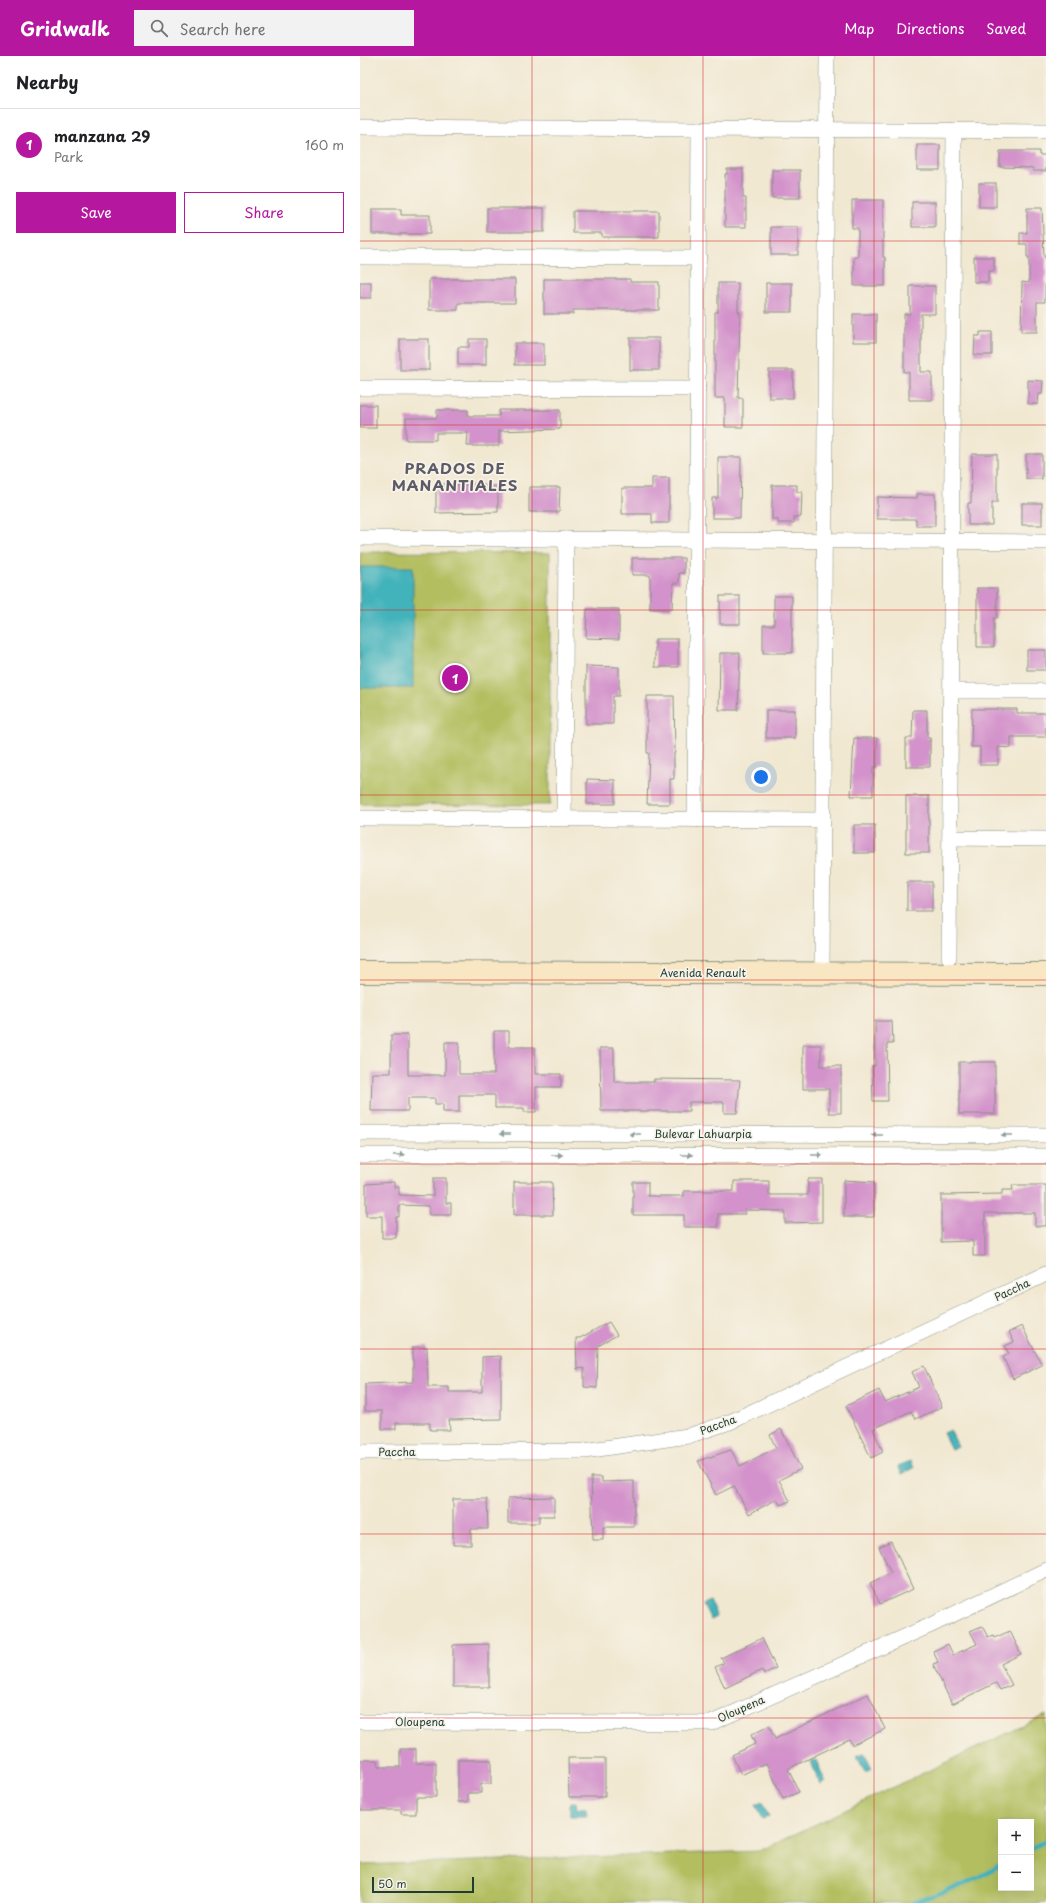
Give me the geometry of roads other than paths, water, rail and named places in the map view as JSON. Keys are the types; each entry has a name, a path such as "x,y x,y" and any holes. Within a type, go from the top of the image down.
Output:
{"street":[{"path":"822,974 827,56"},
{"path":"360,127 1046,131"},
{"path":"695,820 699,129"},
{"path":"949,957 954,130"},
{"path":"360,257 699,258"},
{"path":"360,388 698,389"},
{"path":"360,538 1046,542"},
{"path":"564,819 566,539"},
{"path":"951,691 1046,691"},
{"path":"360,818 823,820"},
{"path":"950,838 1046,839"},
{"name":"Avenida Renault","path":"360,972 1046,974"},
{"name":"Bulevar Lahuarpia","path":"360,1134 1046,1136"},
{"path":"360,1155 1046,1156"},
{"name":"Paccha","path":"360,1452 584,1451 688,1436 730,1422 1046,1274"},
{"name":"Oloupena","path":"360,1722 711,1722 929,1626 1046,1570"}],"water":[{"path":"360,567 413,567 413,688 360,688"},
{"path":"950,1430 958,1446 951,1449 943,1433"},
{"path":"911,1461 914,1468 902,1474 898,1466"},
{"path":"710,1601 717,1617 711,1620 703,1604"},
{"path":"864,1753 872,1769 865,1772 857,1756"},
{"path":"816,1760 825,1781 820,1784 811,1762"},
{"path":"570,1802 576,1802 577,1809 586,1809 587,1816 570,1816"},
{"path":"762,1802 769,1817 763,1819 756,1805"}],"waterway":[{"path":"1034,1847 1046,1841"},
{"path":"913,1903 965,1884 998,1867"}],"place":[{"name":"manzana 29","path":"455,678"}],"district":[{"name":"PRADOS DE MANANTIALES","path":"455,478"}]}
